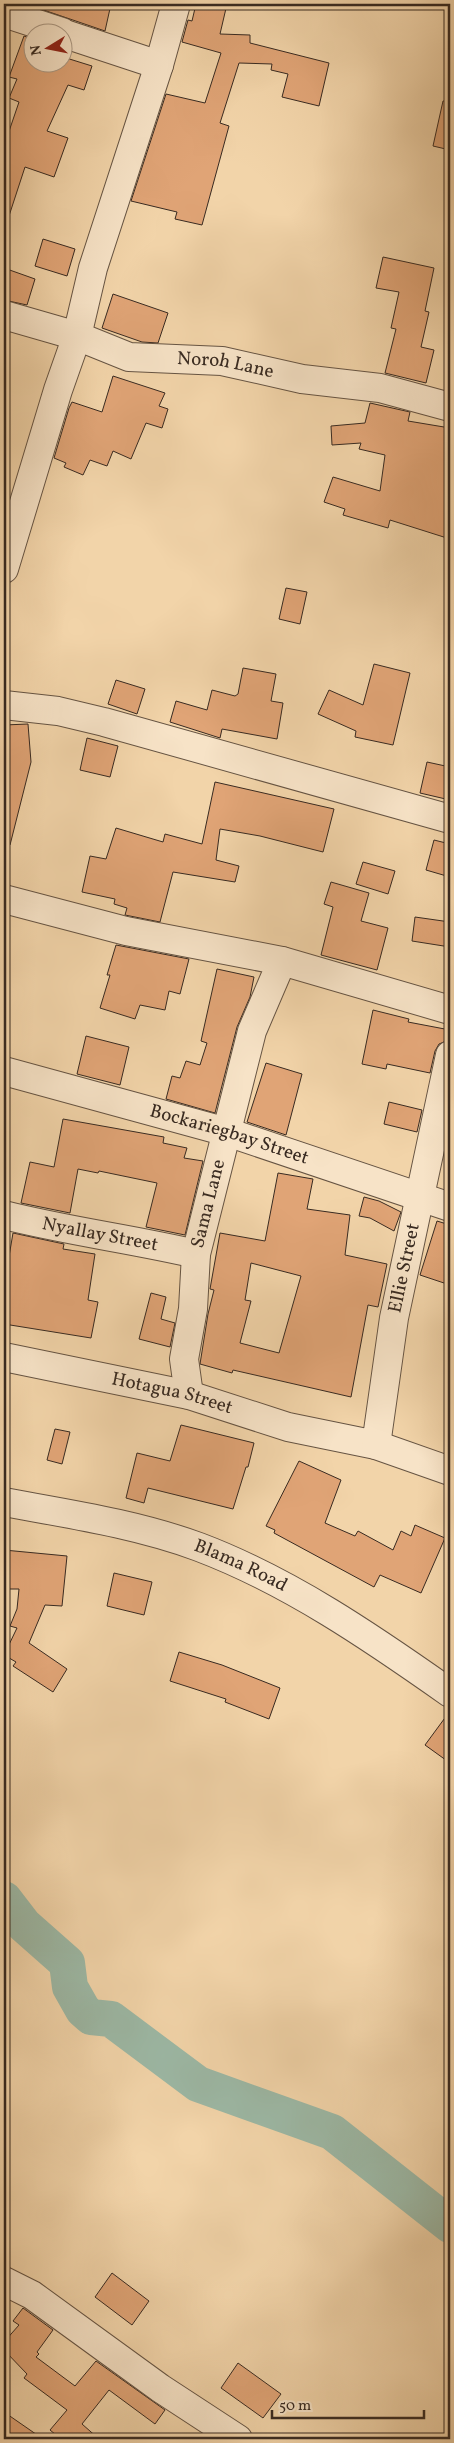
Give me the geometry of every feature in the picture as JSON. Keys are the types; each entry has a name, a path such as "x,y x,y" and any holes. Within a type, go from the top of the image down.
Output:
{"street":[{"path":"4,569 58,390 78,336 94,268 159,65 176,4"},
{"path":"4,13 30,22"},
{"path":"72,36 159,65"},
{"name":"Noroh Lane","path":"4,315 78,336 129,357 222,361 302,379 380,388 450,407"},
{"path":"4,705 58,711 104,722 450,819"},
{"path":"4,899 126,931 282,961 450,1010"},
{"name":"Sama Lane","path":"189,1396 184,1359 193,1309 196,1254 252,1031 282,961"},
{"name":"Ellie Street","path":"376,1445 394,1318 450,1055"},
{"name":"Bockariegbay Street","path":"4,1071 227,1132 450,1207"},
{"name":"Nyallay Street","path":"4,1215 84,1232 138,1240 196,1254"},
{"name":"Hotagua Street","path":"4,1357 189,1396 288,1427 376,1445"},
{"path":"376,1445 450,1471"},
{"name":"Blama Road","path":"4,1502 136,1529 198,1547 252,1570 379,1644 450,1692"},
{"path":"4,2281 32,2295 160,2388 238,2439"}],"building":[{"path":"26,4 111,4 105,31"},
{"path":"196,4 227,4 220,34 250,35 250,43 329,63 319,106 282,97 288,74 271,70 272,64 239,63 220,123 229,126 202,225 175,219 177,212 131,201 166,94 205,103 221,53 182,42 188,20 192,21"},
{"path":"22,41 22,72 72,72 72,60 92,66 84,90 68,85 47,131 68,138 54,177 25,167 7,222 4,222 4,146 19,102 9,98 17,79 9,77"},
{"path":"443,101 450,101 450,150 433,146"},
{"path":"43,239 75,249 67,276 35,266"},
{"path":"383,257 434,268 425,311 429,312 421,347 434,350 426,383 385,373 396,329 391,328 399,292 376,288"},
{"path":"4,268 35,279 27,305 4,300"},
{"path":"113,294 168,313 158,343 142,342 102,328"},
{"path":"113,376 165,393 159,406 168,409 162,428 146,423 131,459 113,451 107,466 90,460 83,475 64,467 66,463 54,458 69,408 72,402 102,412"},
{"path":"370,403 410,412 408,421 450,428 450,539 390,520 388,528 343,515 345,509 324,502 333,477 380,491 385,455 359,449 361,443 332,445 331,426 365,423"},
{"path":"286,588 307,592 300,624 279,619"},
{"path":"374,664 410,673 393,745 355,737 356,731 318,714 329,690 363,705"},
{"path":"243,668 276,674 271,701 283,703 277,739 222,729 220,738 170,722 176,701 207,710 212,690 235,696 238,694"},
{"path":"116,680 145,689 137,714 108,704"},
{"path":"28,724 31,762 10,845 4,844 4,725"},
{"path":"87,738 118,746 110,777 80,770"},
{"path":"427,762 450,767 450,800 420,793"},
{"path":"215,782 334,809 323,852 260,836 220,829 216,860 239,866 235,882 173,872 160,922 125,915 127,908 114,904 115,899 82,892 90,856 106,859 116,828 163,842 165,834 202,844"},
{"path":"434,840 450,844 450,877 426,870"},
{"path":"363,862 395,871 388,894 356,884"},
{"path":"331,882 369,893 361,921 388,928 377,970 321,955 333,907 324,904"},
{"path":"415,917 450,922 450,947 412,941"},
{"path":"116,945 189,959 180,994 169,991 165,1010 140,1005 135,1019 100,1008 110,975 107,975"},
{"path":"217,969 254,977 250,997 237,1027 215,1113 166,1099 172,1076 180,1078 186,1061 200,1065 207,1043 201,1041"},
{"path":"373,1010 409,1019 408,1022 450,1030 449,1040 439,1044 435,1051 430,1073 387,1064 386,1069 362,1064"},
{"path":"86,1036 129,1047 120,1085 77,1074"},
{"path":"266,1063 302,1074 286,1135 247,1122"},
{"path":"389,1102 422,1110 417,1132 384,1124"},
{"path":"63,1119 164,1137 163,1143 187,1148 184,1158 203,1161 185,1235 146,1227 157,1183 99,1171 98,1173 78,1169 70,1213 21,1203 30,1162 54,1167"},
{"path":"278,1173 313,1179 307,1209 350,1215 345,1255 387,1264 378,1307 368,1305 351,1397 233,1370 232,1373 200,1364 214,1290 210,1289 220,1233 265,1241","holes":["251,1263 301,1276 279,1353 240,1343 251,1301 245,1300"]},
{"path":"364,1197 379,1201 401,1212 394,1231 370,1218 359,1216"},
{"path":"437,1221 450,1225 450,1285 420,1275"},
{"path":"13,1233 64,1244 63,1249 95,1254 88,1300 98,1302 91,1338 4,1324 4,1286"},
{"path":"151,1293 166,1297 161,1319 175,1323 170,1347 139,1339"},
{"path":"181,1425 254,1443 248,1467 246,1467 233,1509 148,1488 144,1503 126,1498 137,1453 170,1461"},
{"path":"55,1429 70,1432 62,1464 47,1460"},
{"path":"299,1461 341,1480 325,1523 355,1536 358,1531 393,1550 401,1531 411,1536 415,1525 445,1538 421,1593 380,1575 374,1587 274,1533 275,1530 266,1526"},
{"path":"4,1550 67,1556 62,1606 45,1605 29,1643 67,1669 53,1692 13,1666 16,1662 4,1655 17,1628 10,1626 17,1609 19,1589 4,1589"},
{"path":"114,1573 152,1582 144,1615 107,1606"},
{"path":"179,1652 222,1665 280,1688 269,1719 225,1702 226,1699 170,1681"},
{"path":"450,1711 450,1763 425,1745"},
{"path":"112,2273 149,2301 132,2325 95,2297"},
{"path":"23,2308 53,2330 37,2352 39,2354 36,2357 75,2386 96,2361 165,2410 155,2424 109,2390 82,2424 99,2439 61,2439 50,2430 67,2410 24,2378 27,2374 4,2350 4,2342 19,2325 13,2321"},
{"path":"238,2363 281,2394 263,2418 221,2388"},
{"path":"4,2412 43,2439 4,2439"}],"waterway":[{"path":"4,1899 24,1925 67,1963 70,1987 83,2010 91,2017 111,2019 198,2084 332,2132 450,2225"}]}
